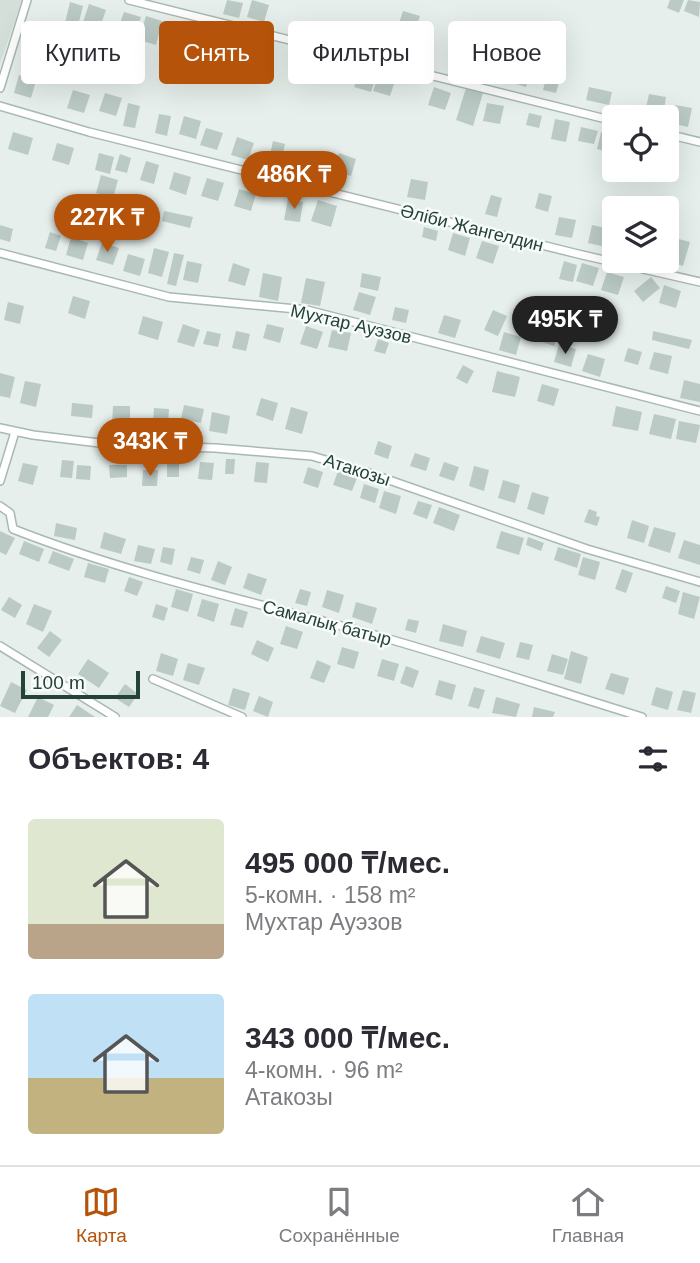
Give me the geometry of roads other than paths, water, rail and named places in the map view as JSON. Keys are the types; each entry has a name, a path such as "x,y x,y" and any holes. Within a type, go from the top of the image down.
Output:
{"street":[{"path":"0,89 27,0"},
{"path":"129,0 602,118"},
{"name":"Әліби Жангелдин","path":"0,106 89,132 700,282"},
{"path":"679,137 700,142"},
{"name":"Мухтар Ауэзов","path":"0,253 169,297 307,310 700,411"},
{"name":"Атакозы","path":"0,428 116,445 215,448 312,456 366,472 587,549 700,582"},
{"path":"0,481 15,432"},
{"name":"Самалық батыр","path":"0,506 10,513 13,528 47,542 183,584 371,634 642,717"},
{"path":"0,646 115,717"},
{"path":"153,679 242,717"}]}
